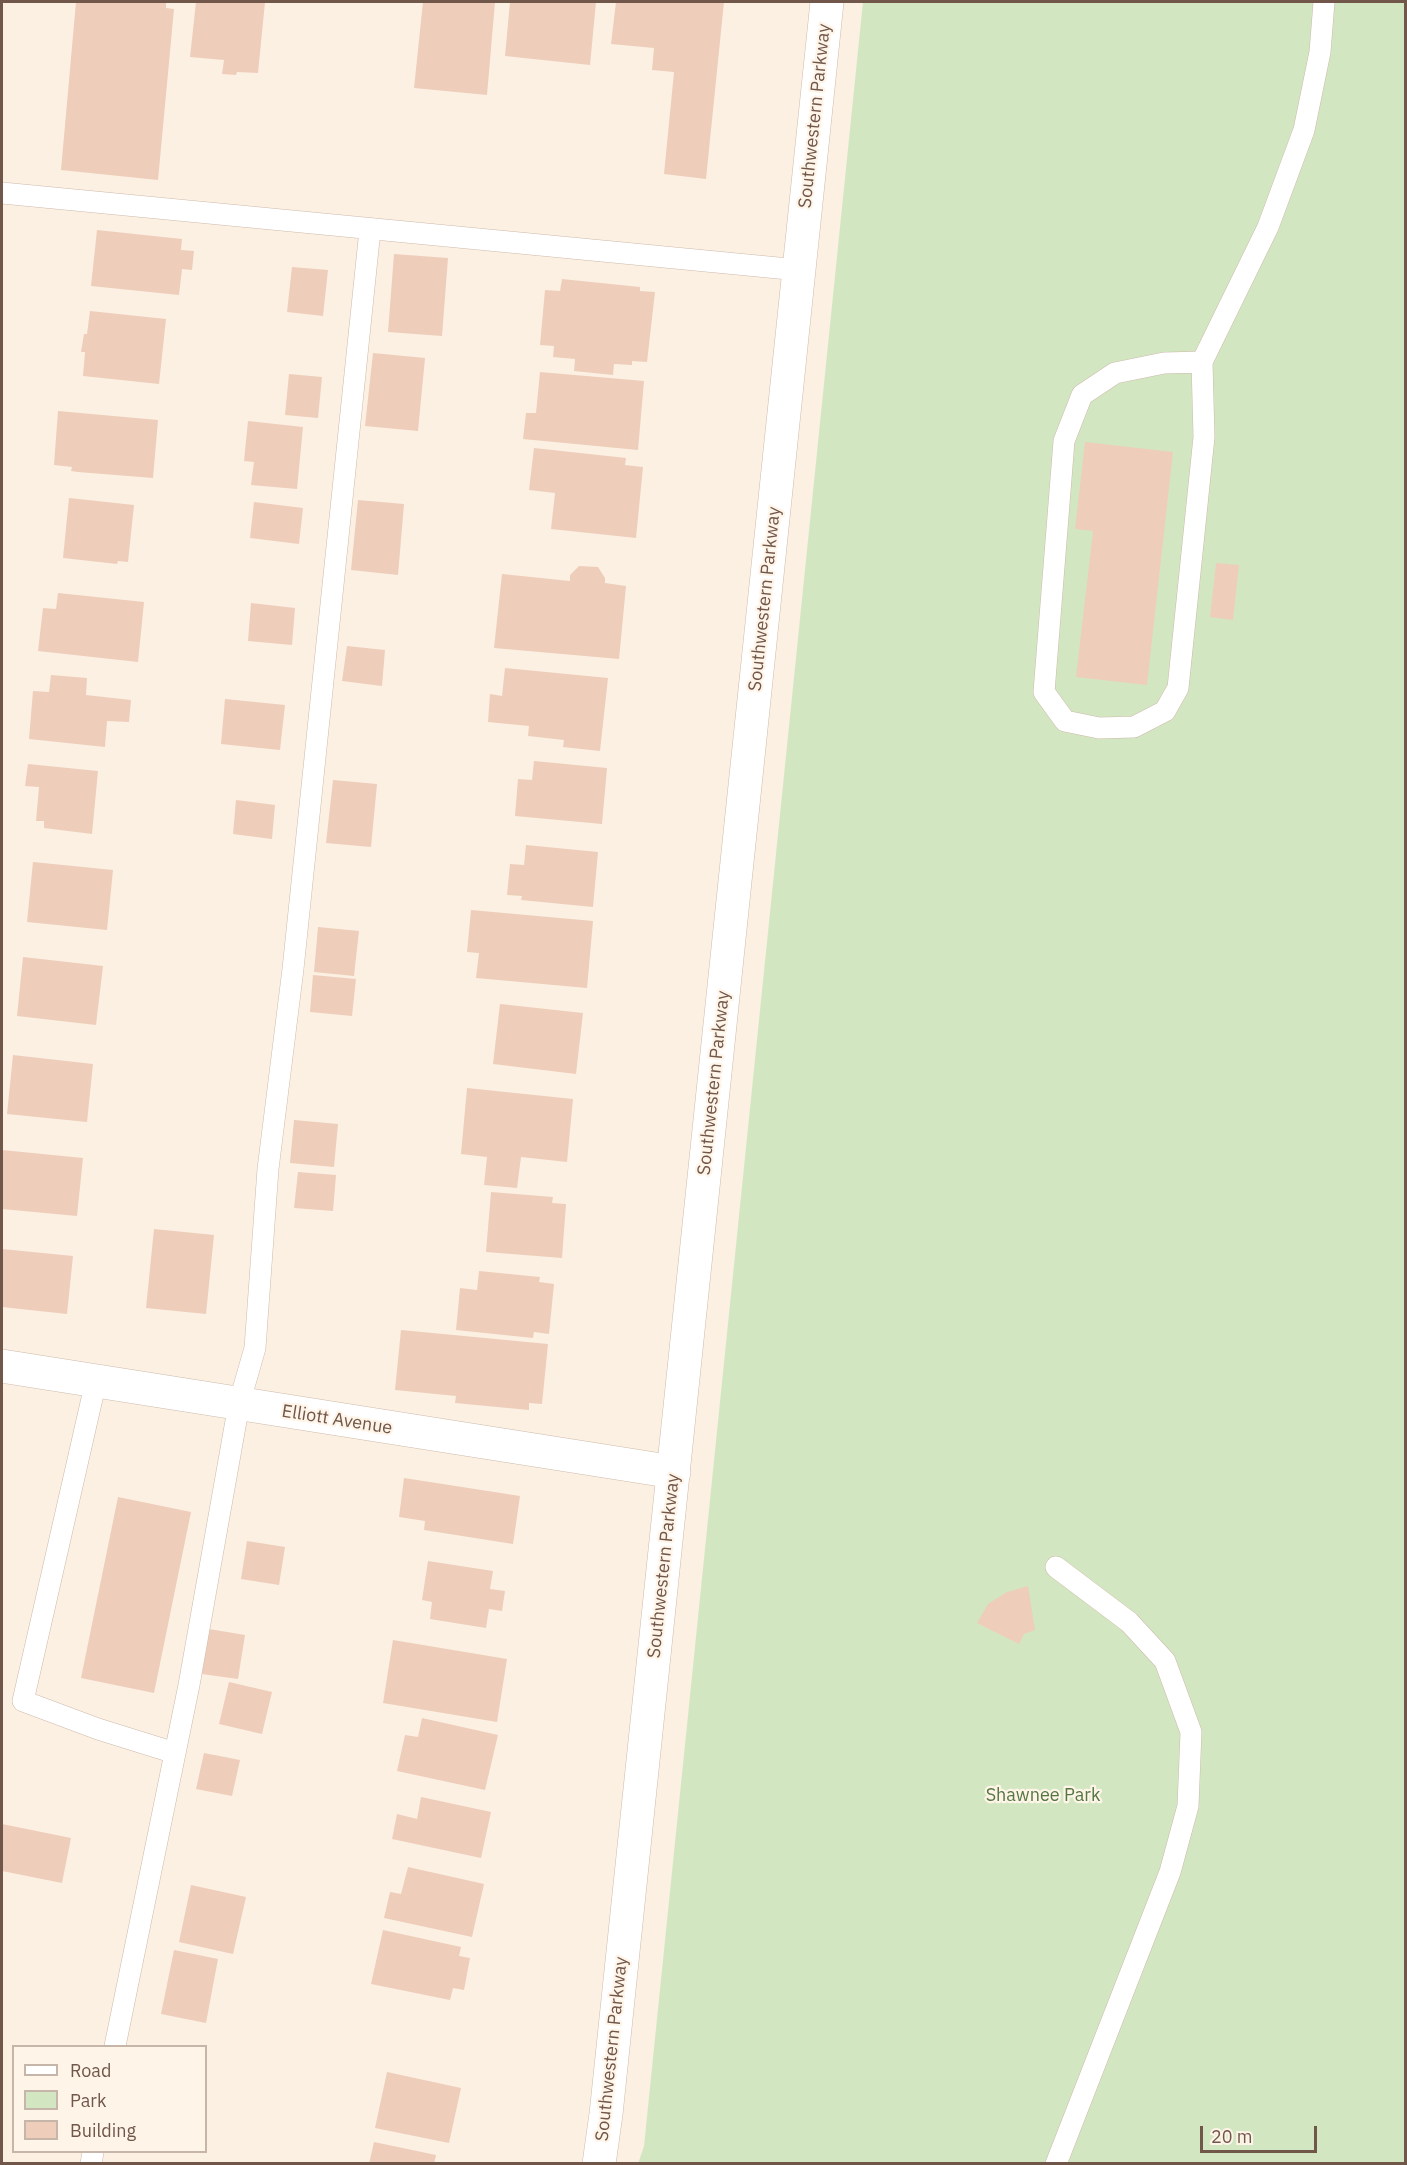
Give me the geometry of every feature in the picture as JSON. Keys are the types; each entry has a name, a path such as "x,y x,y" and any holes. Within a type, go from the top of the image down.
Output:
{"street":[{"name":"Southwestern Parkway","path":"599,2163 674,1472 827,2"},
{"name":"Elliott Avenue","path":"2,1366 674,1472"}],"lane":[{"path":"1202,362 1164,363 1115,373 1082,395 1064,441 1044,692 1065,721 1099,728 1134,727 1165,711 1178,688 1204,436 1202,362 1268,227 1304,130 1320,52 1324,2"},
{"path":"2,194 799,270"},
{"path":"115,2045 175,1753 239,1404 255,1348 268,1169 292,969 370,230"},
{"path":"96,1381 23,1701 98,1729 175,1753"},
{"path":"1056,1567 1129,1622 1165,1661 1191,1732 1188,1806 1170,1872 1056,2163"}],"green space":[{"name":"Shawnee Park","path":"863,2 1405,2 1405,2163 638,2164 644,2146"}],"building":[{"path":"76,2 166,2 166,8 174,9 158,180 61,170"},
{"path":"196,2 265,2 258,73 222,74 224,60 190,57"},
{"path":"423,2 495,2 487,95 414,88"},
{"path":"510,2 596,2 590,65 505,56"},
{"path":"616,2 724,2 706,179 664,174 674,72 652,70 654,48 611,44"},
{"path":"97,230 182,239 181,250 194,251 192,270 182,269 179,295 91,286"},
{"path":"394,254 448,258 442,336 388,332"},
{"path":"292,267 328,270 323,316 287,312"},
{"path":"562,279 640,287 640,291 655,292 647,362 632,361 632,365 614,364 613,375 574,371 575,359 553,357 554,346 540,345 545,290 560,291"},
{"path":"90,311 166,319 159,384 83,376 85,352 81,352 84,334 87,334"},
{"path":"373,353 425,358 418,431 365,426"},
{"path":"540,372 644,381 638,450 523,439 526,413 536,413"},
{"path":"289,374 322,377 318,418 285,415"},
{"path":"58,411 158,420 153,478 78,472 71,471 72,467 54,465"},
{"path":"248,421 303,427 297,489 251,485 254,462 244,461"},
{"path":"1085,442 1173,452 1147,685 1076,677 1093,531 1075,529"},
{"path":"534,448 626,458 625,465 643,467 636,538 551,529 555,493 529,490"},
{"path":"69,498 134,505 128,562 118,561 117,564 63,558"},
{"path":"358,500 404,504 398,575 351,570"},
{"path":"254,502 303,508 299,544 250,538"},
{"path":"1216,563 1239,565 1233,620 1210,617"},
{"path":"579,566 598,567 605,578 605,583 626,586 619,659 494,648 502,574 570,581 570,575"},
{"path":"58,593 144,602 138,662 38,651 43,608 56,609"},
{"path":"251,603 295,608 292,645 248,641"},
{"path":"347,646 385,650 382,686 342,681"},
{"path":"505,668 608,678 600,751 563,747 564,740 528,736 529,726 488,722 490,694 502,696"},
{"path":"51,675 87,678 86,695 131,700 129,722 107,721 105,747 29,739 33,691 49,692"},
{"path":"225,699 285,705 280,750 221,744"},
{"path":"534,761 607,768 602,824 515,816 518,779 532,780"},
{"path":"28,764 98,771 92,834 44,828 44,821 36,821 39,787 25,786"},
{"path":"333,780 377,784 371,847 326,843"},
{"path":"236,800 275,805 272,839 233,834"},
{"path":"526,845 598,852 593,907 521,900 522,896 507,895 510,864 524,865"},
{"path":"33,862 113,870 107,930 27,922"},
{"path":"471,910 593,921 587,988 476,978 479,953 467,952"},
{"path":"318,927 359,931 354,976 314,972"},
{"path":"23,957 103,966 96,1025 17,1016"},
{"path":"313,975 356,979 352,1016 310,1012"},
{"path":"500,1004 583,1013 576,1074 493,1064"},
{"path":"13,1055 93,1064 87,1122 7,1114"},
{"path":"467,1088 573,1099 567,1162 521,1157 517,1188 484,1185 487,1157 461,1154"},
{"path":"294,1120 338,1124 334,1167 290,1163"},
{"path":"2,1150 83,1158 77,1216 2,1209"},
{"path":"298,1172 336,1175 333,1211 294,1208"},
{"path":"491,1192 553,1197 552,1203 566,1204 562,1258 486,1252"},
{"path":"154,1229 214,1235 206,1314 146,1308"},
{"path":"2,1249 73,1256 67,1314 2,1307"},
{"path":"479,1271 540,1277 539,1282 554,1284 549,1334 534,1332 533,1338 456,1330 460,1288 477,1290"},
{"path":"401,1330 548,1344 542,1404 529,1403 529,1410 455,1403 456,1396 395,1390"},
{"path":"404,1478 520,1496 513,1544 424,1530 425,1521 399,1517"},
{"path":"118,1497 191,1512 154,1693 81,1678"},
{"path":"247,1541 285,1547 279,1585 241,1579"},
{"path":"428,1561 493,1571 490,1589 505,1591 502,1611 489,1609 486,1628 430,1619 432,1602 422,1600"},
{"path":"1028,1586 1035,1630 1024,1634 1019,1644 977,1623 988,1604 1007,1592"},
{"path":"209,1629 245,1635 238,1679 202,1674"},
{"path":"393,1640 507,1659 497,1722 383,1703"},
{"path":"229,1682 272,1692 262,1734 219,1724"},
{"path":"422,1718 498,1735 485,1790 397,1771 405,1735 418,1737"},
{"path":"204,1753 240,1760 232,1796 196,1789"},
{"path":"421,1797 491,1812 481,1858 392,1839 397,1814 417,1819"},
{"path":"2,1824 71,1838 62,1883 2,1871"},
{"path":"408,1867 484,1884 472,1937 384,1918 390,1892 401,1894"},
{"path":"191,1885 246,1897 233,1954 179,1942"},
{"path":"383,1930 461,1947 459,1956 470,1958 464,1990 453,1988 450,2000 371,1984"},
{"path":"174,1950 218,1959 206,2023 161,2014"},
{"path":"387,2072 461,2088 449,2143 375,2128"},
{"path":"374,2142 436,2155 434,2164 369,2164"}]}
